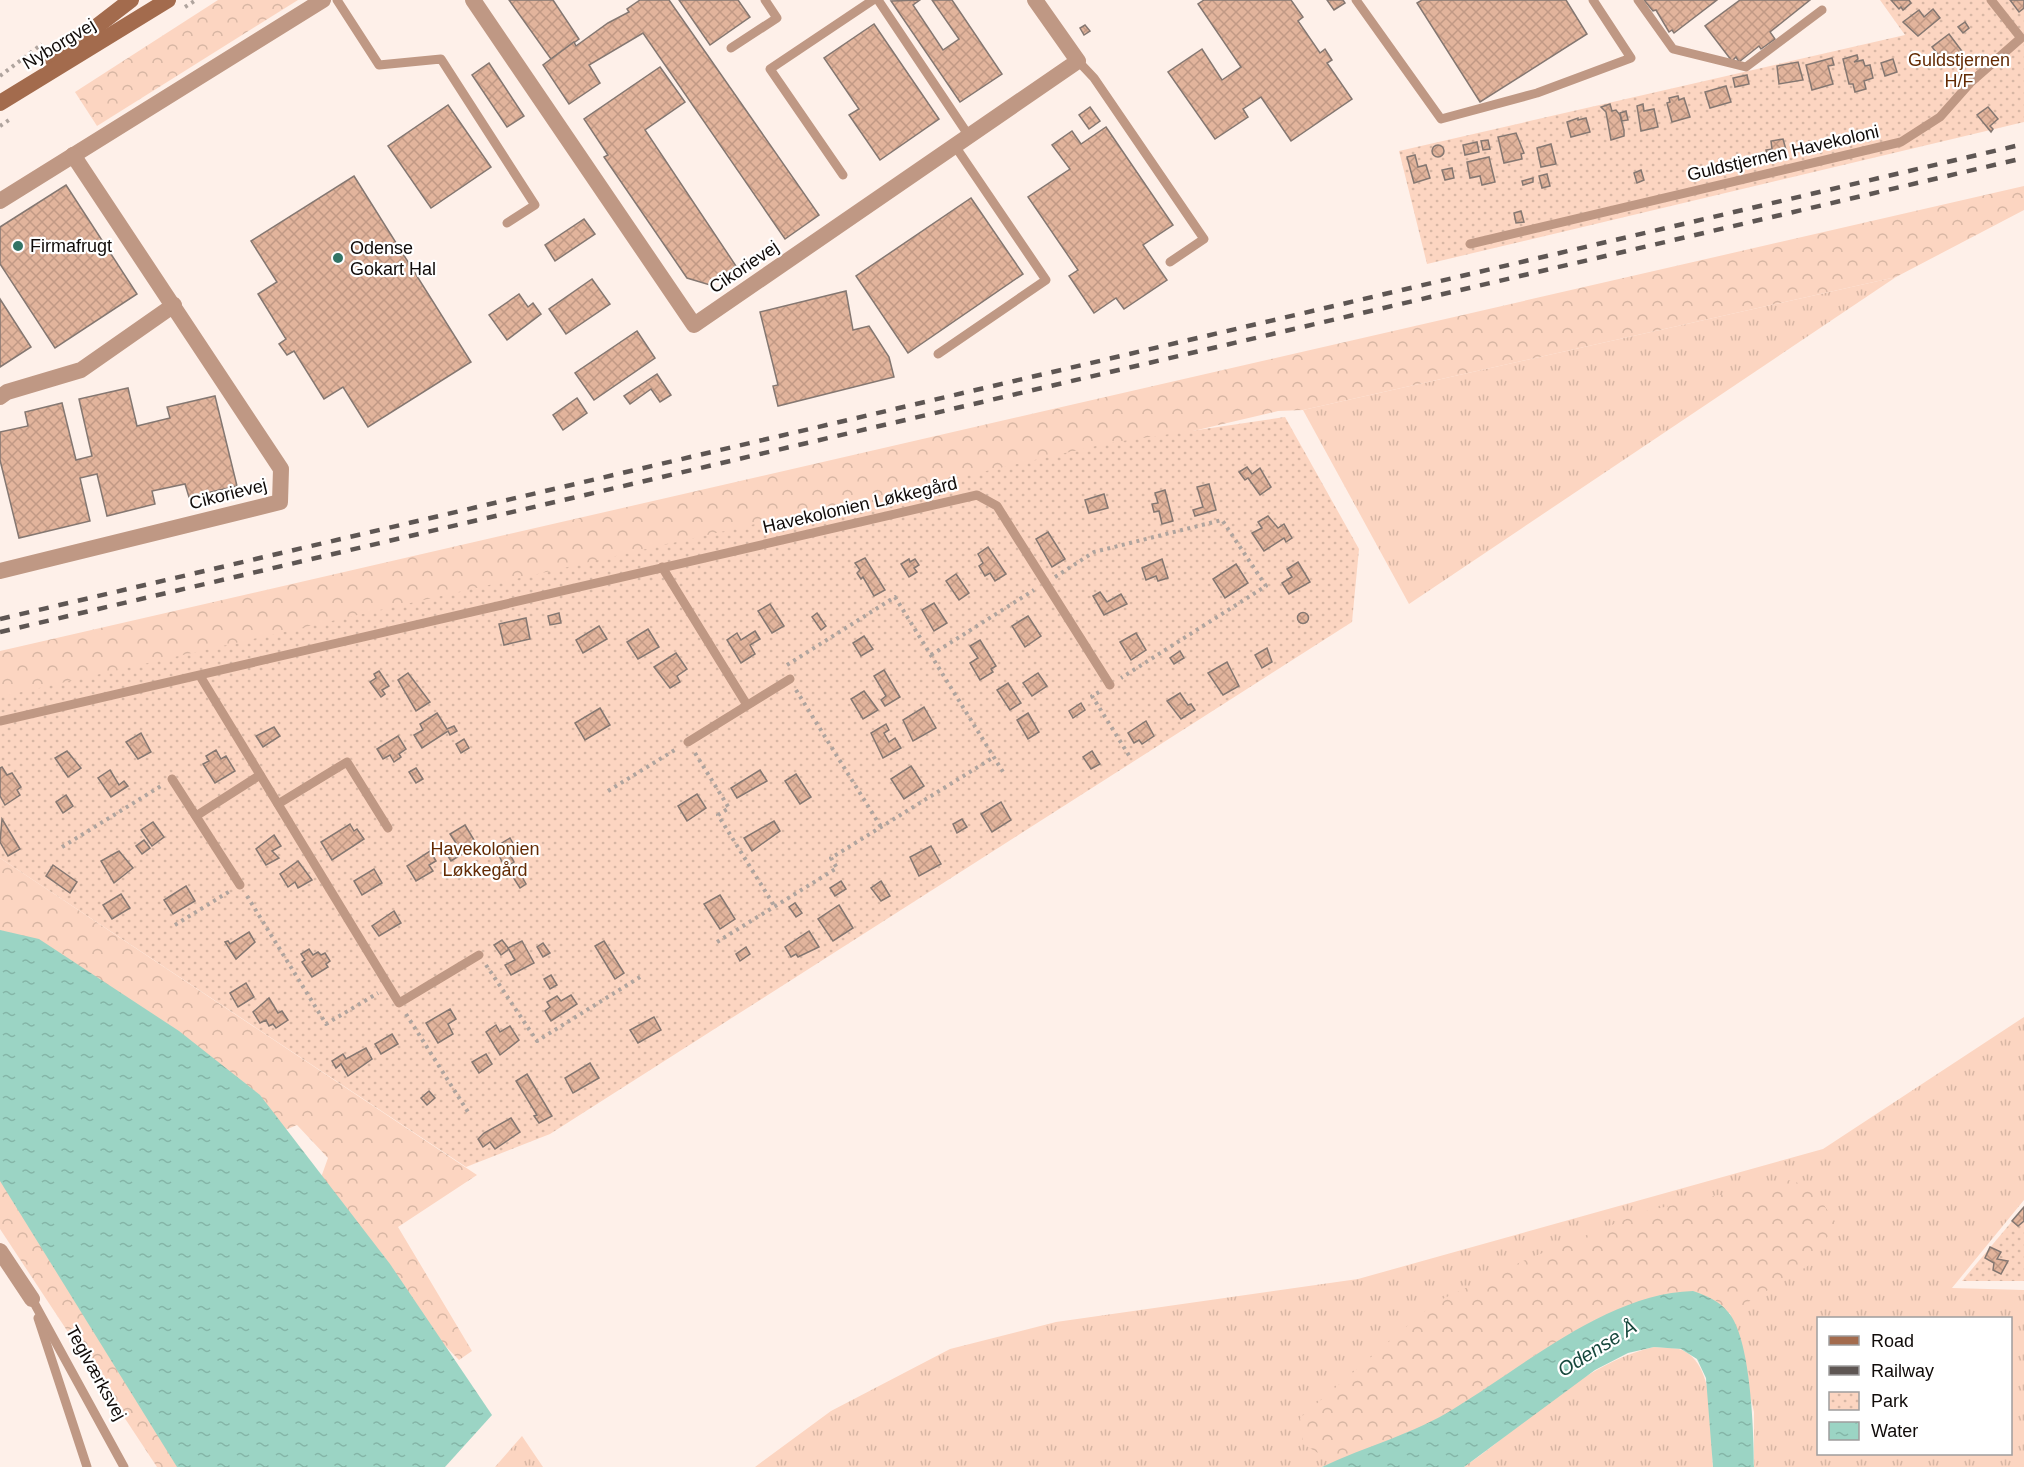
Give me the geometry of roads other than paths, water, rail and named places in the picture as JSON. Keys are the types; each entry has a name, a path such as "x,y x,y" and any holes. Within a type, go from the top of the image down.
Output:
{"main road":[{"path":"0,102 131,0"},
{"name":"Nyborgvej","path":"0,102 168,0"}],"street":[{"path":"0,201 323,0"},
{"name":"Cikorievej","path":"473,0 694,325 1078,62"},
{"path":"1035,0 1078,62"},
{"name":"Cikorievej","path":"0,571 280,502 281,469 73,155"},
{"path":"0,397 7,392 81,370 174,305"},
{"name":"Teglværksvej","path":"0,1251 32,1299"}],"lane":[{"path":"337,0 379,65 441,59 535,205 507,223"},
{"path":"731,48 777,18 765,0"},
{"path":"843,175 770,69 873,0"},
{"path":"878,0 969,136"},
{"path":"1356,0 1441,119 1536,93 1631,58 1593,0"},
{"path":"1638,0 1673,49 1746,67 1822,10"},
{"name":"Guldstjernen Havekoloni","path":"1470,244 1901,142 1940,117 1971,82 2022,38 1991,0"},
{"path":"1078,62 1094,78 1204,239 1170,262"},
{"path":"938,354 1047,280 955,146"},
{"name":"Havekolonien Løkkegård","path":"0,721 977,495 997,506 1110,685"},
{"path":"662,567 747,705"},
{"path":"200,676 399,1003 479,955"},
{"path":"688,741 789,679"},
{"path":"278,804 347,762 388,828"},
{"path":"196,816 260,775"},
{"path":"172,779 240,885"},
{"name":"Teglværksvej","path":"32,1299 87,1467"},
{"name":"Teglværksvej","path":"32,1299 124,1467"}],"water":[{"path":"0,930 39,939 179,1031 260,1095 390,1264 492,1415 445,1467 177,1467 0,1181"},
{"name":"Odense Å","path":"1693,1291 1720,1304 1736,1324 1742,1342 1750,1386 1754,1467 1713,1467 1706,1378 1697,1359 1681,1349 1654,1347 1628,1353 1595,1370 1464,1467 1322,1467 1407,1433 1439,1417 1568,1334 1599,1318 1630,1304 1661,1295"}],"railway":[{"path":"0,619 2024,144"},
{"path":"0,632 2024,158"}],"place":[{"name":"Firmafrugt","path":"18,246"},
{"name":"Odense Gokart Hal","path":"338,258"}],"park label":[{"name":"Guldstjernen H/F","path":"1959,70"}]}
